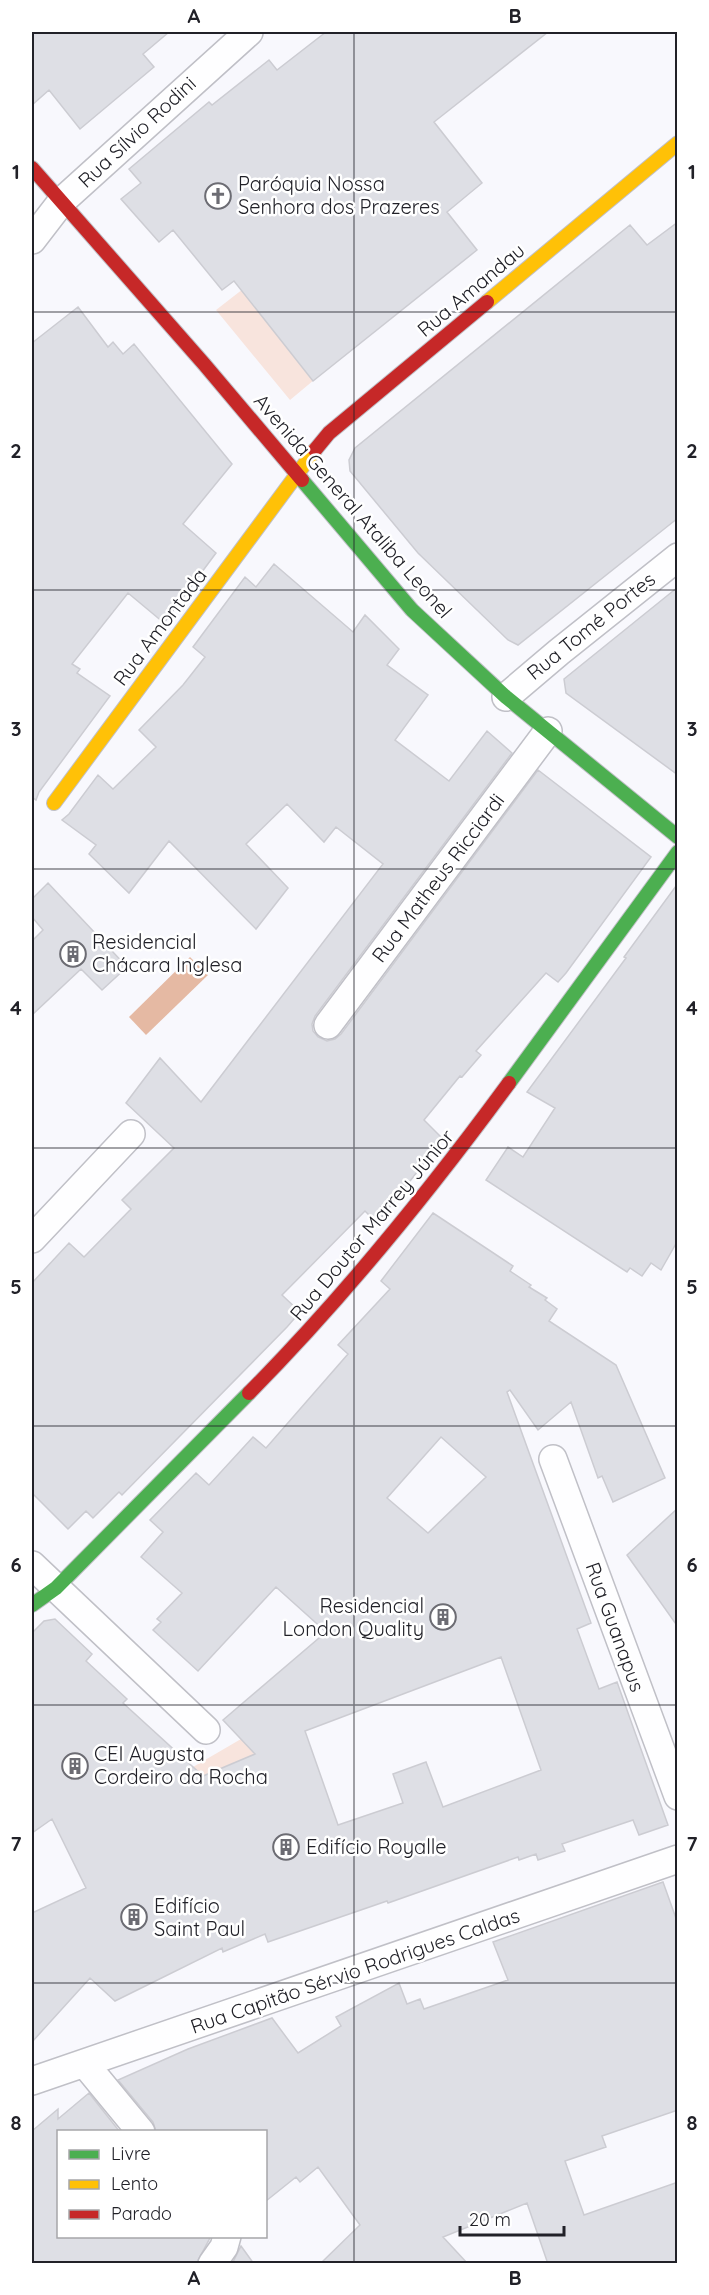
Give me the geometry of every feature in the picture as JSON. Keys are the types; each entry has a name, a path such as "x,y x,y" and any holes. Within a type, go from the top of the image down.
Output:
{"street":[{"name":"Rua Sílvio Rodini","path":"32,240 62,201 249,32"},
{"name":"Rua Amandau","path":"296,473 329,433 678,142"},
{"name":"Avenida General Ataliba Leonel","path":"32,168 412,610 506,697 678,837"},
{"name":"Rua Amontada","path":"54,803 256,531 296,473"},
{"name":"Rua Tomé Portes","path":"506,697 678,557"},
{"name":"Rua Matheus Ricciardi","path":"328,1024 548,731"},
{"name":"Rua Doutor Marrey Júnior","path":"32,1605 56,1588 301,1340 473,1132 678,852"},
{"path":"32,1239 131,1134"},
{"name":"Rua Guanapus","path":"553,1459 678,1796"},
{"path":"32,1565 206,1730"},
{"name":"Rua Capitão Sérvio Rodrigues Caldas","path":"32,2081 678,1859"},
{"path":"85,2064 139,2130"},
{"path":"212,2264 225,2247 227,2238"}],"shaded area":[{"path":"243,289 314,380 290,400 216,310"},
{"path":"190,957 208,975 146,1035 129,1017"},
{"path":"241,1739 256,1755 198,1778 193,1767"}],"building":[{"path":"32,32 169,32 143,54 154,67 80,129 49,90 32,105"},
{"path":"326,32 548,32 434,122 482,183 447,212 477,250 313,381 234,281 222,290 173,230 159,242 121,199 141,183 129,169 209,102 212,105 269,60 277,70"},
{"path":"678,222 678,518 518,645 508,640 418,553 350,471 349,460 355,448 630,225 647,245"},
{"path":"78,307 108,347 113,342 123,354 134,344 232,464 183,524 216,553 164,623 128,593 72,664 80,669 77,673 110,696 39,792 36,800 32,797 32,343"},
{"path":"274,564 353,632 365,615 399,649 387,665 428,695 395,740 449,781 487,731 512,753 315,1016 312,1024 313,1031 318,1037 327,1041 341,1034 538,770 651,857 566,973 558,982 546,973 476,1051 481,1055 462,1077 460,1076 424,1120 443,1139 377,1223 365,1211 282,1295 300,1312 287,1327 122,1495 119,1492 93,1518 86,1511 68,1529 32,1493 32,1283 69,1243 84,1257 131,1209 122,1200 174,1148 126,1103 160,1058 201,1102 383,864 336,827 324,842 287,804 246,844 288,888 256,929 169,841 129,893 89,854 96,845 62,820 98,775 113,789 156,747 139,730 183,685 205,657 193,647 245,577 256,587"},
{"path":"678,587 678,775 566,693 564,679"},
{"name":"Residencial Chácara Inglesa","path":"48,883 127,967 102,990 81,969 32,1015 32,941 43,930 32,917 32,899"},
{"path":"676,886 678,1240 661,1270 651,1263 642,1276 630,1268 627,1272 486,1180 508,1147 523,1157 555,1108 527,1092"},
{"path":"433,1213 513,1266 510,1271 531,1285 529,1287 547,1298 545,1300 557,1309 549,1321 616,1365 665,1478 613,1502 602,1476 598,1478 571,1402 538,1430 510,1390 507,1392 591,1623 577,1629 599,1689 617,1682 668,1825 639,1835 633,1820 562,1844 565,1851 538,1860 536,1854 519,1860 518,1857 268,1942 265,1934 223,1952 222,1948 115,2001 90,1978 32,2042 32,1913 86,1888 52,1819 32,1833 32,1633 44,1621 55,1619 92,1654 86,1661 127,1699 123,1703 203,1776 255,1754 223,1720 326,1632 276,1587 198,1671 153,1630 161,1622 157,1619 182,1593 141,1557 163,1532 150,1520 196,1473 209,1485 253,1437 266,1448 348,1354 338,1345 390,1289 381,1281","holes":["441,1437 486,1477 428,1533 387,1498","501,1657 541,1770 443,1807 426,1762 393,1774 403,1803 338,1825 305,1731"]},
{"path":"678,1508 678,1627 627,1555"},
{"path":"663,1882 678,1924 678,2110 602,2136 606,2147 565,2161 584,2215 678,2182 678,2264 548,2264 527,2203 443,2237 468,2264 320,2264 360,2225 318,2167 300,2182 296,2177 267,2200 267,2130 155,2130 153,2122 118,2080 188,2049 272,2018 298,2053 341,2026 336,2017 399,1983 407,2004 420,1999 424,2009 508,1980 493,1942"},
{"path":"89,2093 118,2130 57,2130 57,2238 210,2238 196,2264 32,2264 32,2131 58,2109 58,2119"},
{"path":"241,2246 254,2264 232,2264"}],"traffic: fast":[{"path":"302,480 412,610 506,697 678,837"},
{"path":"509,1083 678,852"},
{"path":"32,1605 56,1588 249,1393"}],"traffic: slow":[{"path":"487,302 678,143"},
{"path":"54,803 315,450"}],"traffic: jam":[{"path":"32,168 204,364 302,480"},
{"path":"315,450 329,433 487,302"},
{"path":"249,1393 385,1243 509,1083"}],"place":[{"name":"Paróquia Nossa Senhora dos Prazeres","path":"218,196"},
{"name":"Residencial Chácara Inglesa","path":"73,954"},
{"name":"Residencial London Quality","path":"443,1617"},
{"name":"CEI Augusta Cordeiro da Rocha","path":"75,1766"},
{"name":"Edifício Royalle","path":"286,1847"},
{"name":"Edifício Saint Paul","path":"134,1917"}]}
